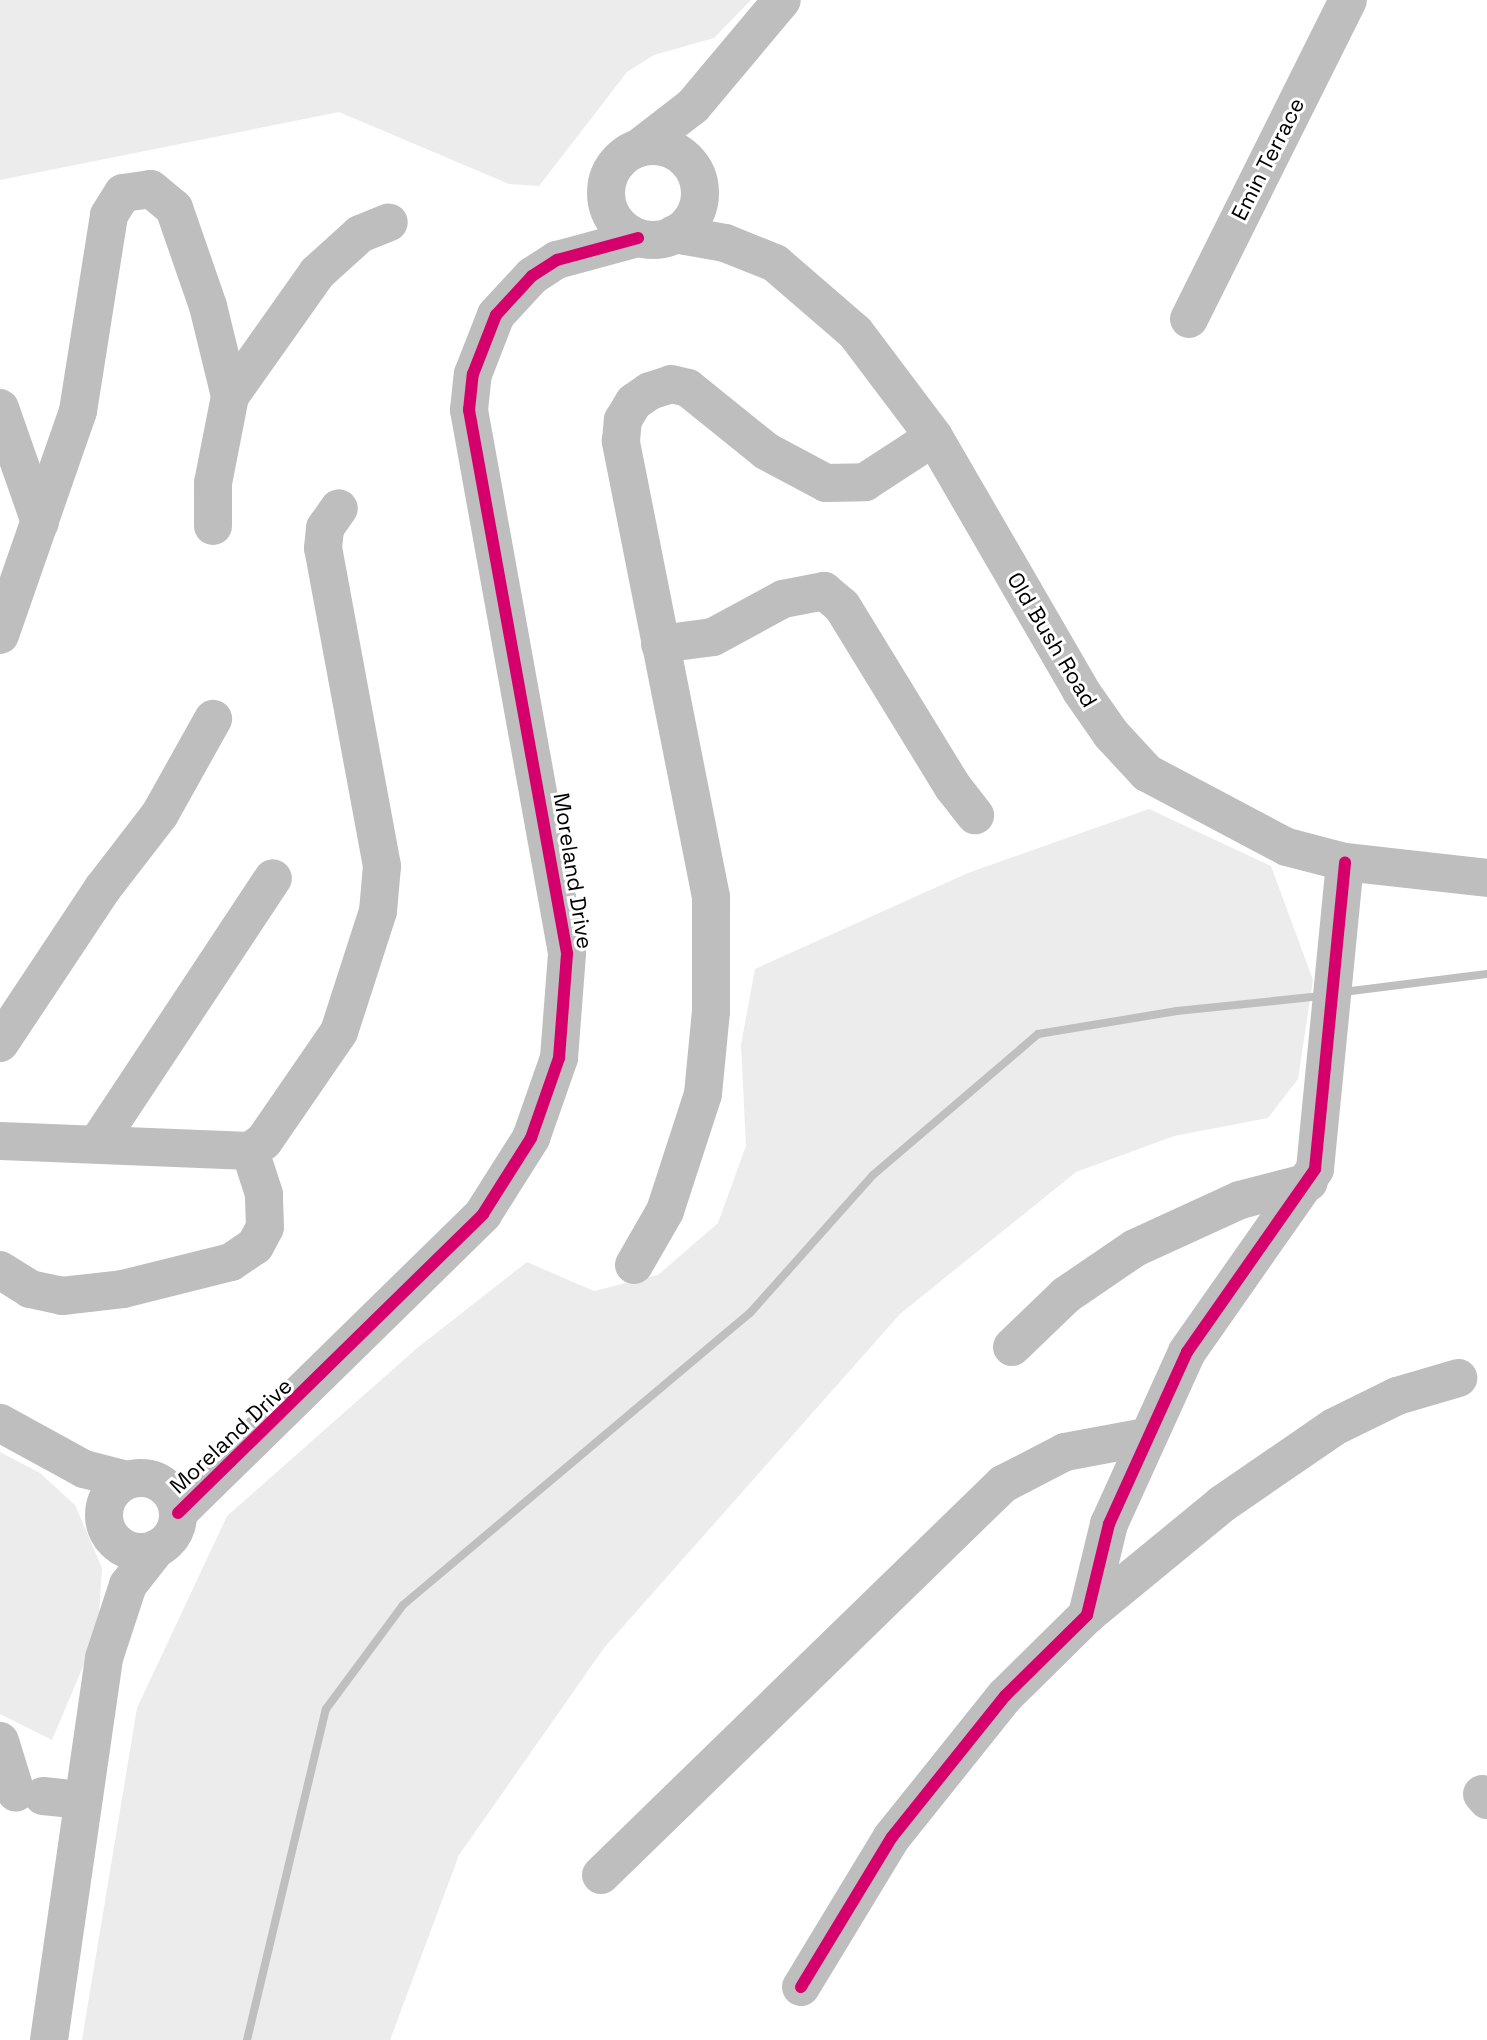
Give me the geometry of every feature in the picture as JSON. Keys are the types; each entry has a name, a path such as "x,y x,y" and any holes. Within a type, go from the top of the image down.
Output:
{"street":[{"path":"700,195 690,222 656,236 610,213 606,188 618,162 693,106 782,0"},
{"name":"Emin Terrace","path":"1189,319 1348,0"},
{"path":"683,157 693,106"},
{"path":"640,147 671,149 683,157 699,180 700,195 725,243"},
{"name":"Moreland Drive","path":"557,260 606,188"},
{"path":"0,635 78,411 109,215 123,193 151,189 174,208 208,306 230,396"},
{"path":"213,526 213,483 230,396 317,273 360,234 389,222"},
{"name":"Moreland Drive","path":"157,1548 173,1534 144,1496 211,1480 483,1214 531,1138 559,1058 566,1009 565,928 469,410 473,374 496,315 522,284 557,260 656,236"},
{"name":"Old Bush Road","path":"656,236 725,243 775,263 846,323 934,437 1081,691 1111,734 1147,773 1247,829 1345,862 1439,876 1487,878"},
{"path":"634,1265 665,1211 695,1128 710,1024 711,897 621,441 623,420 634,402 671,384 688,388 766,451 826,483 865,482 934,437"},
{"path":"0,408 40,522"},
{"path":"0,1141 99,1141 250,1151 264,1141 339,1032 378,911 380,833 366,786 323,548 325,528 339,508"},
{"path":"660,644 713,637 783,599 824,591 842,606 953,787 975,815"},
{"path":"0,1043 103,888 160,814 213,719"},
{"path":"1087,1615 1109,1524 1145,1437 1187,1352 1309,1182 1317,1155 1345,862"},
{"path":"99,1141 273,878"},
{"path":"0,1270 38,1293 62,1296 123,1289 231,1262 255,1246 265,1227 264,1194 250,1151"},
{"path":"1012,1347 1066,1295 1135,1248 1240,1200 1309,1182"},
{"path":"801,1987 892,1837 1005,1696 1087,1615 1222,1504 1334,1427 1397,1396 1458,1378"},
{"path":"0,1423 84,1469 144,1496 105,1526 116,1543 128,1585"},
{"path":"601,1875 1003,1484 1065,1452 1145,1437"},
{"path":"116,1543 136,1552 157,1548"},
{"path":"49,2040 101,1673 128,1585 157,1548"},
{"path":"0,1741 21,1797 81,1800"}],"shaded area":[{"path":"0,0 751,0 714,38 654,55 627,72 539,186 509,184 339,112 0,180"},
{"path":"1149,809 1271,866 1313,980 1298,1079 1268,1118 1174,1136 1076,1172 900,1314 604,1648 459,1855 390,2040 82,2040 137,1708 227,1516 416,1349 527,1262 594,1291 658,1275 718,1223 746,1146 741,1045 755,969 968,873"},
{"path":"0,1452 40,1473 75,1505 102,1568 98,1631 52,1740 0,1714"}],"waterway":[{"path":"1343,992 1487,974"},
{"path":"247,2040 326,1709 403,1605 750,1313 873,1175 1038,1034 1177,1011 1321,996"}],"cycle path":[{"path":"178,1513 483,1214 531,1138 559,1058 567,953 469,410 473,374 496,315 532,276 557,260 638,238"},
{"path":"801,1987 892,1837 1005,1696 1087,1615 1109,1524 1187,1352 1315,1169 1345,862"}]}
